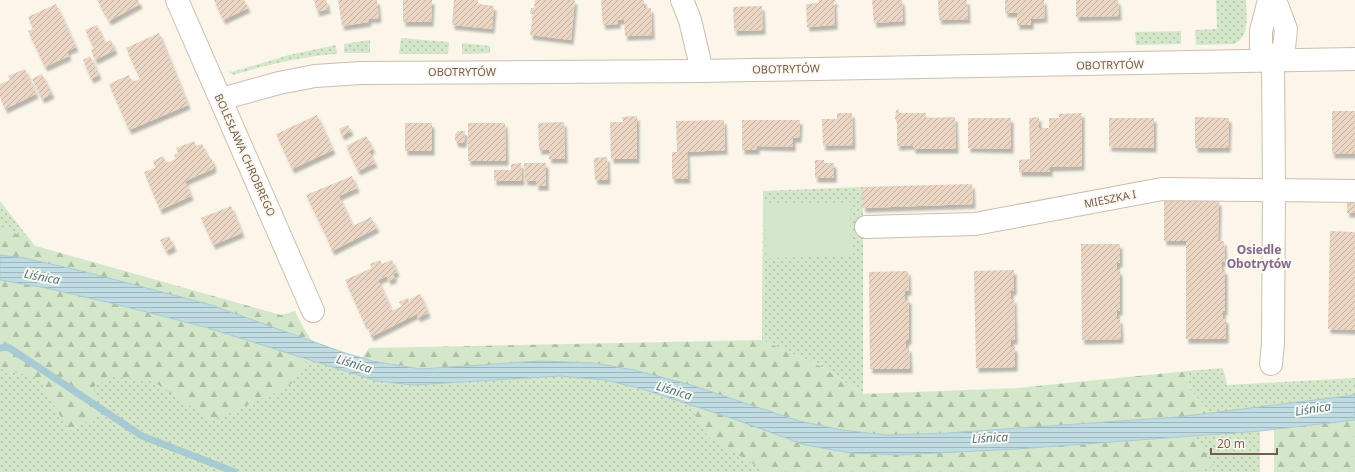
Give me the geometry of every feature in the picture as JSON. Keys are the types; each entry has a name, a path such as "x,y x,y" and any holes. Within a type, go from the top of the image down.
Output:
{"street":[{"name":"BOLESŁAWA CHROBREGO","path":"177,0 312,311"},
{"path":"682,0 690,20 702,71"},
{"path":"1269,0 1262,30 1261,47 1272,62 1274,191 1273,343 1271,364"},
{"path":"1272,62 1284,48 1286,29 1275,0"},
{"name":"OBOTRYTÓW","path":"220,99 279,83 315,76 361,73 702,71 1272,62 1355,59"},
{"name":"MIESZKA I","path":"866,227 975,224 1162,189 1355,191"}],"green space":[{"path":"1216,0 1246,0 1247,18 1243,36 1234,44 1196,45 1195,30 1217,29"},
{"path":"1181,31 1181,44 1136,45 1135,32"},
{"path":"401,38 449,42 448,54 399,54"},
{"path":"370,40 370,53 344,53 344,44"},
{"path":"462,43 490,46 490,53 462,54"},
{"path":"336,45 337,54 285,62 233,75 228,71 232,72 289,55"},
{"path":"861,187 863,208 863,394 824,368 762,340 763,191"},
{"path":"0,201 35,246 0,224"},
{"path":"850,202 851,256 766,258 765,205"},
{"path":"0,224 36,246 281,315 295,311 312,341 211,305 82,271 24,258 0,255"},
{"path":"0,280 46,288 205,327 377,381 413,385 560,376 605,380 898,455 1017,449 1260,431 1260,472 0,472"},
{"path":"0,280 45,288 145,312 308,359 296,379 285,389 211,420 151,380 113,377 94,386 96,417 69,431 38,378 2,369 0,371"},
{"path":"762,340 824,368 863,394 1017,388 1188,371 1190,390 1211,413 1178,417 947,433 887,435 842,430 799,421 691,385 634,370 594,363 540,361 420,369 362,358 369,348"},
{"path":"1223,368 1227,385 1355,378 1355,395 1211,413 1190,390 1188,371"},
{"path":"689,405 737,420 898,455 1017,449 1193,436 1214,465 1193,472 767,472 708,437"},
{"path":"1355,420 1355,472 1274,472 1274,429"}],"water":[{"name":"Liśnica","path":"0,255 24,258 82,271 211,305 345,353 373,361 420,369 540,361 594,363 634,370 691,385 799,421 842,430 887,435 947,433 1178,417 1355,395 1355,420 1260,431 1017,449 898,455 851,453 805,445 737,420 642,389 605,380 560,376 413,385 377,381 205,327 46,288 0,280"}],"building":[{"path":"97,0 138,0 140,4 109,21"},
{"path":"214,0 244,0 248,8 223,20"},
{"path":"314,0 326,0 328,9 317,12"},
{"path":"338,0 377,0 379,18 368,19 369,22 342,26"},
{"path":"403,0 432,0 431,22 403,22"},
{"path":"454,0 478,0 478,4 494,6 492,29 452,25"},
{"path":"535,0 575,0 571,40 530,35 533,14 530,14 531,8 534,8"},
{"path":"601,0 644,0 644,8 651,8 652,35 625,36 624,20 618,20 618,24 603,25"},
{"path":"819,0 835,0 835,25 807,27 806,4 819,3"},
{"path":"872,0 902,0 903,21 874,23"},
{"path":"938,0 967,0 968,19 939,20"},
{"path":"1005,0 1044,0 1045,18 1031,19 1031,25 1017,25 1017,13 1005,13"},
{"path":"1076,0 1118,0 1119,16 1076,17"},
{"path":"56,4 76,47 67,51 69,56 45,67 28,31 33,29 28,17"},
{"path":"762,6 763,30 734,31 733,7"},
{"path":"97,25 105,43 111,40 115,50 95,60 91,50 94,48 85,30"},
{"path":"159,33 188,105 129,130 109,84 129,75 132,82 140,79 126,48"},
{"path":"90,56 99,75 91,79 83,60"},
{"path":"25,69 36,94 5,109 0,97 0,84 10,80 8,76"},
{"path":"42,74 52,94 42,99 32,79"},
{"path":"898,109 899,113 926,113 926,118 955,117 956,149 913,149 913,145 897,146 897,123 895,118 896,111"},
{"path":"1332,111 1355,111 1355,154 1332,154"},
{"path":"837,113 852,113 853,145 823,146 822,119 837,119"},
{"path":"1082,113 1082,166 1050,167 1050,172 1019,172 1019,160 1030,159 1029,118 1039,117 1039,128 1049,128 1049,118 1059,118 1059,114"},
{"path":"317,115 333,150 292,169 276,134"},
{"path":"637,116 637,159 611,159 610,122 623,122 622,117"},
{"path":"1195,117 1229,118 1228,148 1195,148"},
{"path":"968,118 1011,118 1011,149 968,148"},
{"path":"1109,118 1154,118 1154,148 1109,147"},
{"path":"724,120 725,150 687,152 688,179 672,179 672,152 677,152 676,121"},
{"path":"742,120 800,120 799,138 793,138 793,147 757,146 757,150 742,150"},
{"path":"564,122 565,159 549,159 549,150 539,150 538,123"},
{"path":"405,123 432,123 432,151 405,151"},
{"path":"468,123 505,123 506,161 468,161"},
{"path":"348,125 351,131 342,136 339,129"},
{"path":"458,131 465,131 464,143 457,143 455,140 455,134"},
{"path":"366,136 373,149 369,151 375,163 358,171 346,146"},
{"path":"194,141 196,146 202,144 208,157 211,158 214,165 213,169 185,181 191,196 160,210 144,172 155,168 153,161 163,156 166,163 176,159 174,155 178,153 176,148"},
{"path":"607,157 608,180 595,180 594,158"},
{"path":"815,160 824,160 824,163 834,163 834,178 815,178"},
{"path":"521,163 522,181 494,181 494,170 511,170 511,164"},
{"path":"524,163 546,163 546,186 536,186 536,181 525,181"},
{"path":"352,176 357,188 339,196 353,226 371,217 377,228 332,251 306,195"},
{"path":"972,184 973,204 863,208 861,187"},
{"path":"1347,197 1355,197 1355,213 1347,213"},
{"path":"1164,201 1219,201 1218,241 1224,241 1225,262 1221,262 1222,270 1225,270 1225,311 1223,311 1223,319 1226,319 1226,339 1186,339 1186,241 1164,241"},
{"path":"231,206 242,233 213,245 201,218"},
{"path":"1330,231 1355,232 1355,330 1328,329"},
{"path":"169,236 174,247 166,251 160,240"},
{"path":"1081,244 1120,244 1120,263 1117,263 1117,270 1120,271 1120,311 1117,311 1117,319 1120,319 1121,339 1082,340"},
{"path":"380,260 382,264 392,260 397,272 393,274 395,278 388,281 387,276 378,280 392,311 402,306 399,302 408,298 410,303 410,299 420,294 428,313 418,318 417,314 371,337 367,324 365,325 345,280 372,268 370,264"},
{"path":"1014,270 1014,291 1011,291 1011,299 1014,299 1015,340 1011,340 1011,347 1015,347 1015,367 976,368 974,271"},
{"path":"908,271 909,291 905,291 905,299 909,299 909,340 906,340 906,348 909,348 910,369 870,369 869,272"}],"waterway":[{"path":"0,348 8,347 142,436 235,472"}],"district":[{"name":"Osiedle Obotrytów","path":"1259,257"}]}
